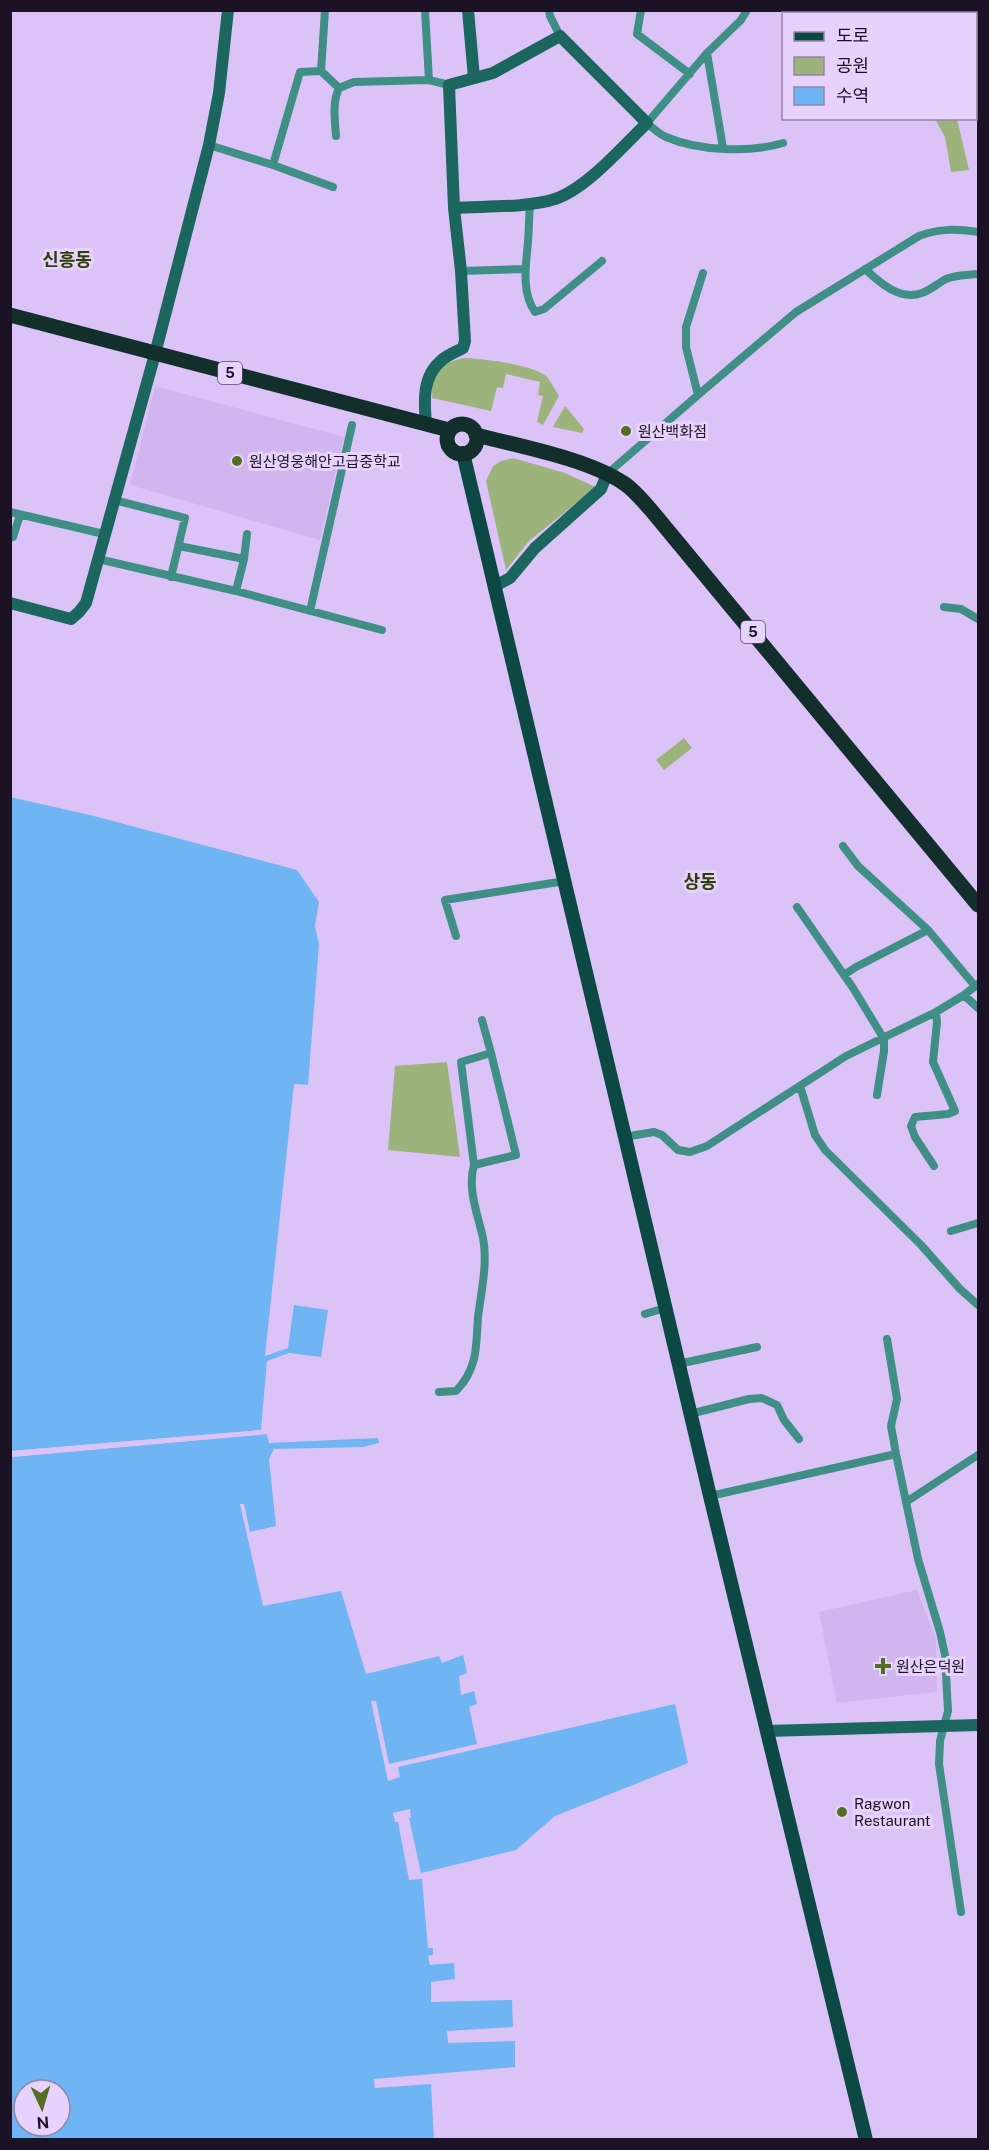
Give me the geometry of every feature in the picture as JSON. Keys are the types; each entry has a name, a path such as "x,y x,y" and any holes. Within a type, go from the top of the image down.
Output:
{"highway":[{"name":"5","path":"10,315 449,430"},
{"path":"456,424 465,424 472,428 476,435 474,447 463,453 454,452 448,446 449,430 456,424"},
{"name":"5","path":"476,435 579,463 626,484 651,510 978,905"}],"main road":[{"path":"10,603 71,619 86,603 155,354 209,145 219,93 228,10"},
{"path":"468,10 474,78"},
{"path":"426,424 424,398 426,384 433,369 443,359 463,348 465,341 454,208 449,85 493,73 560,36 646,123 582,185 553,200 530,204 454,208"},
{"path":"463,453 678,1364 866,2139"},
{"path":"495,586 510,578 535,548 601,489 607,474"},
{"path":"767,1731 978,1725"}],"street":[{"path":"321,71 325,10"},
{"path":"425,10 429,80"},
{"path":"549,10 560,36"},
{"path":"641,10 637,34 690,74"},
{"path":"747,10 741,20 707,53 646,123 664,136 696,147 756,149 783,142"},
{"path":"707,53 723,148"},
{"path":"273,165 300,72 321,71 339,88"},
{"path":"339,88 354,82 429,80 449,85"},
{"path":"336,136 335,104 339,88"},
{"path":"209,145 333,187"},
{"path":"530,204 524,269 530,305 535,312 544,309 602,261"},
{"path":"607,474 796,312 933,230 978,231"},
{"path":"461,271 524,269"},
{"path":"865,269 879,283 911,296 929,290 948,279 978,274"},
{"path":"698,395 686,347 686,327 703,273"},
{"path":"310,611 352,425"},
{"path":"114,500 185,518 171,577"},
{"path":"10,513 104,534"},
{"path":"10,538 13,537 20,515"},
{"path":"236,591 247,534"},
{"path":"179,546 244,559"},
{"path":"98,559 236,591 382,630"},
{"path":"944,607 961,609 978,619"},
{"path":"624,1137 654,1132 662,1135 678,1150 690,1152 707,1146 846,1056 936,1012 976,985 928,930 858,866 843,846"},
{"path":"456,936 445,900 565,881"},
{"path":"798,907 884,1039 877,1095"},
{"path":"844,975 928,930"},
{"path":"964,995 978,1008"},
{"path":"934,1166 910,1126 915,1117 948,1114 955,1111 933,1062 936,1012"},
{"path":"474,1165 516,1155 482,1020"},
{"path":"439,1392 456,1391 462,1385 474,1360 484,1262 483,1239 478,1226 471,1176 474,1165 460,1062 491,1053"},
{"path":"800,1086 815,1135 825,1150 978,1305"},
{"path":"951,1231 978,1223"},
{"path":"645,1314 665,1308"},
{"path":"887,1339 897,1399 891,1426 896,1454 918,1559 945,1655 948,1711 940,1741 939,1764 961,1912"},
{"path":"678,1364 757,1347"},
{"path":"690,1414 749,1399 762,1398 777,1405 784,1420 799,1439"},
{"path":"710,1496 896,1454"},
{"path":"906,1503 978,1455"}],"shaded area":[{"name":"원산영웅해안고급중학교","path":"155,386 344,437 320,540 130,485"},
{"name":"원산은덕원","path":"917,1590 936,1639 937,1692 837,1703 819,1612"}],"green space":[{"path":"936,120 957,120 969,170 951,172 945,137"},
{"path":"464,358 519,365 546,376 559,396 543,425 537,422 543,396 538,395 540,382 506,374 503,388 497,387 491,411 432,398 432,379 437,370 449,362"},
{"path":"565,406 584,429 582,433 553,427"},
{"path":"513,458 565,473 596,487 529,541 506,570 486,481 493,466"},
{"path":"684,738 692,748 664,770 656,760"},
{"path":"447,1062 460,1157 388,1150 395,1066"}],"water":[{"path":"10,797 90,815 297,870 319,902 315,926 319,944 308,1085 294,1084 265,1356 288,1348 294,1305 328,1310 321,1357 289,1353 267,1361 261,1430 11,1451"},
{"path":"267,1434 269,1443 378,1438 379,1443 363,1447 274,1449 269,1459 276,1526 250,1532 244,1504 240,1504 263,1606 341,1591 366,1674 439,1656 442,1663 463,1655 467,1673 459,1676 461,1695 474,1691 477,1704 469,1707 477,1744 389,1764 376,1701 371,1701 388,1781 400,1777 398,1767 675,1704 688,1763 555,1816 516,1850 421,1873 409,1818 411,1817 410,1809 393,1813 395,1822 398,1822 409,1880 422,1879 428,1948 433,1948 433,1955 428,1956 430,1965 454,1963 455,1979 431,1982 431,2002 512,2000 513,2027 447,2031 448,2043 515,2041 515,2067 374,2079 375,2088 431,2084 434,2139 11,2140 11,1457"}],"pier":[{"path":"261,1430 267,1434 11,1457 11,1451"}],"place":[{"name":"원산백화점","path":"626,431"},
{"name":"원산영웅해안고급중학교","path":"237,461"},
{"name":"원산은덕원","path":"883,1666"},
{"name":"Ragwon Restaurant","path":"842,1812"}],"district":[{"name":"신흥동","path":"67,259"},
{"name":"상동","path":"700,881"}]}
